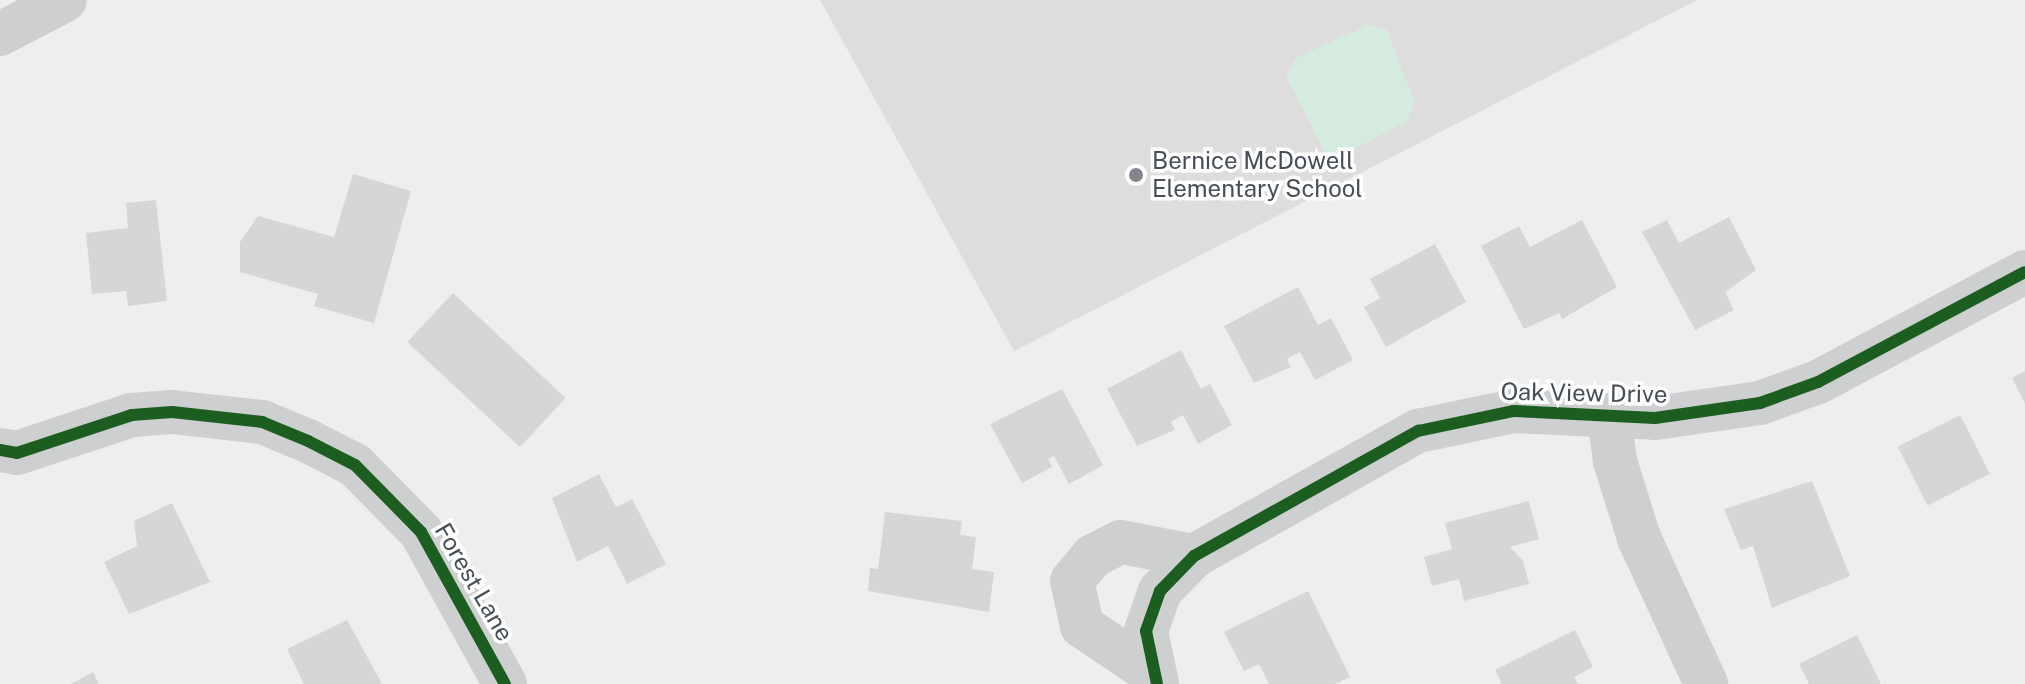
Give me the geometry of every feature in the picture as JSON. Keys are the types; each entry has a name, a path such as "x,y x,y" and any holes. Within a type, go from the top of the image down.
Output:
{"street":[{"path":"0,34 65,0"},
{"name":"Oak View Drive","path":"1155,679 1146,631 1150,618 1160,591 1194,556 1418,431 1514,411 1698,415 1789,394 2025,272"},
{"name":"Forest Lane","path":"6,461 132,415 172,412 262,422 308,441 355,465 421,532 505,684"},
{"path":"1609,415 1615,461 1639,538 1706,684"},
{"name":"Oak View Drive","path":"1155,679 1082,626 1072,581 1093,556 1121,542 1194,556"}],"shaded area":[{"name":"Bernice McDowell Elementary School","path":"820,0 1697,0 1014,351"}],"green space":[{"path":"1368,25 1387,30 1415,103 1408,120 1330,163 1286,76 1296,58"}],"building":[{"path":"353,174 411,191 374,323 314,306 318,294 240,272 240,242 258,216 334,237"},
{"path":"156,200 167,301 128,306 126,291 92,294 86,233 128,228 126,203"},
{"path":"1729,217 1756,270 1725,292 1734,310 1695,330 1642,232 1667,220 1679,243"},
{"path":"1582,220 1617,287 1562,319 1559,313 1524,329 1481,246 1519,226 1530,247"},
{"path":"1435,244 1466,302 1386,347 1364,307 1380,298 1370,279"},
{"path":"1298,287 1318,325 1331,318 1353,360 1315,380 1300,352 1287,359 1291,367 1254,383 1224,326"},
{"path":"453,293 566,398 520,447 407,342"},
{"path":"1181,350 1201,389 1210,384 1232,425 1198,444 1183,415 1171,422 1175,430 1137,446 1107,389"},
{"path":"2025,371 2025,404 2012,378"},
{"path":"1062,389 1103,465 1069,484 1054,456 1048,459 1052,467 1022,483 990,424"},
{"path":"1960,415 1990,474 1928,506 1898,447"},
{"path":"599,474 616,507 632,499 666,564 627,584 608,546 577,562 552,498"},
{"path":"1812,481 1850,576 1772,608 1753,546 1741,550 1724,509"},
{"path":"1529,501 1539,539 1510,547 1523,561 1529,584 1464,601 1459,579 1432,586 1424,557 1452,549 1445,523"},
{"path":"172,503 210,582 129,614 104,562 137,546 134,521"},
{"path":"885,512 962,521 960,535 976,537 972,569 994,572 989,612 868,591 870,568 878,569"},
{"path":"1308,591 1350,677 1335,684 1269,684 1259,664 1244,671 1224,632"},
{"path":"347,620 382,684 304,684 287,649"},
{"path":"1575,630 1593,667 1574,677 1578,684 1502,684 1495,670"},
{"path":"1857,635 1881,684 1809,684 1799,664"},
{"path":"93,672 99,684 71,684"}],"cycle path":[{"path":"1157,684 1146,631 1160,591 1194,556 1418,431 1514,411 1655,418 1760,403 1818,382 2025,272"},
{"path":"0,450 17,453 132,415 172,412 262,422 308,441 355,465 421,532 505,684"}],"place":[{"name":"Bernice McDowell Elementary School","path":"1136,175"}]}
